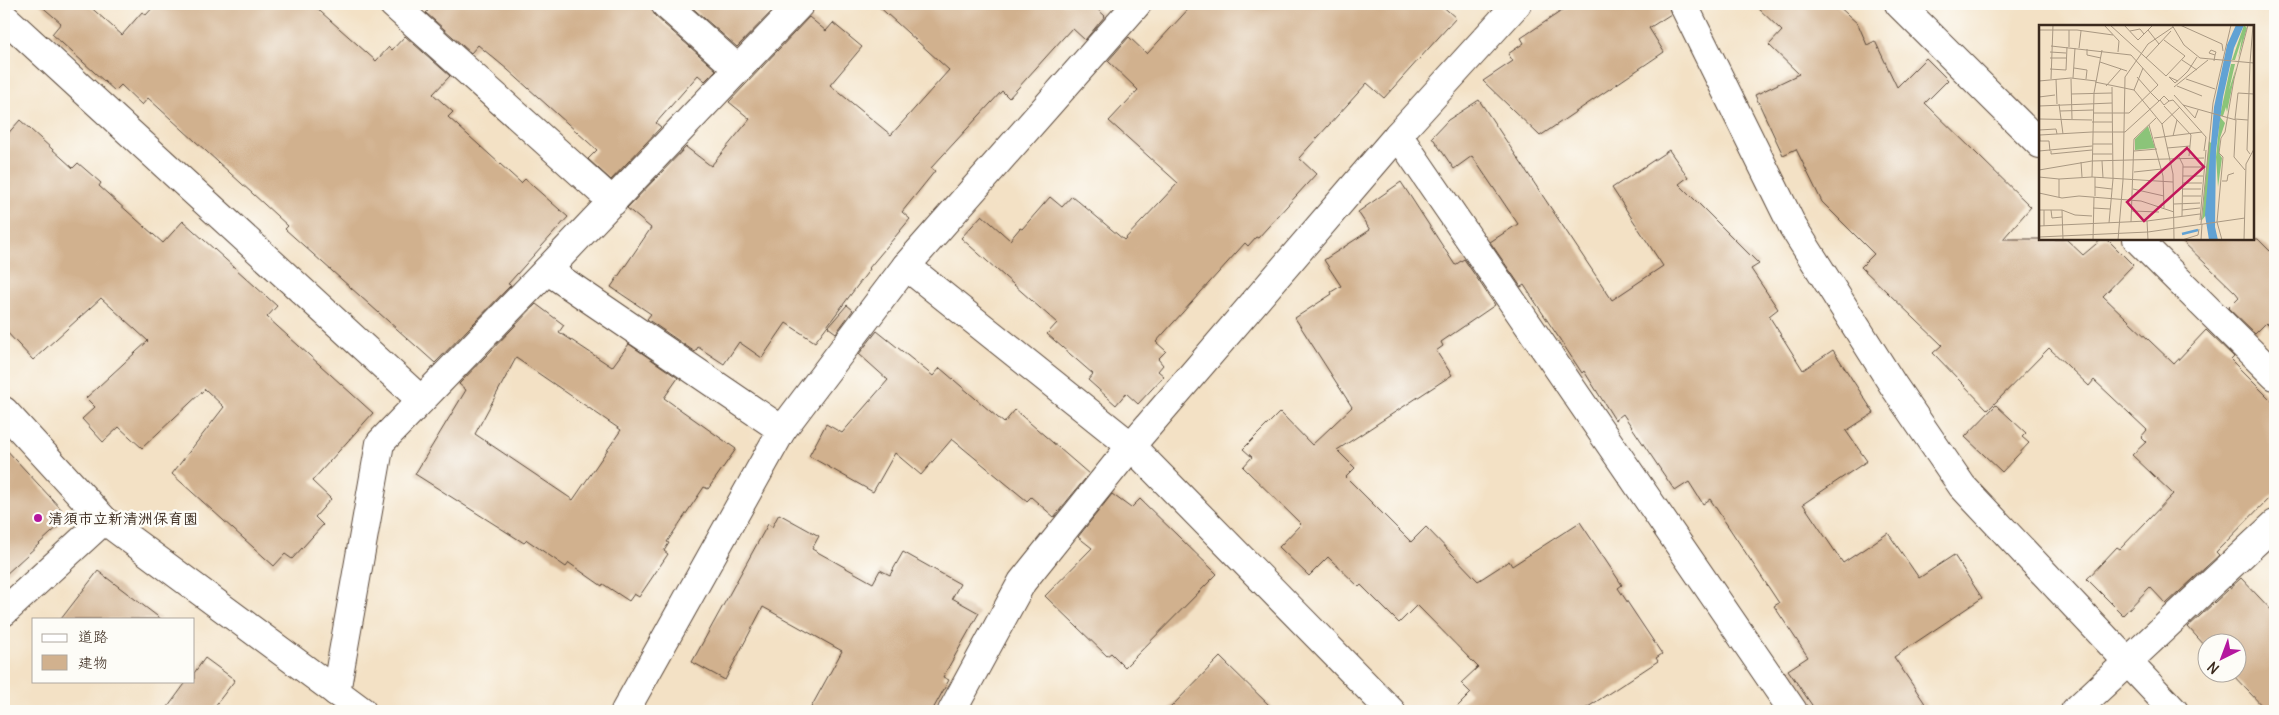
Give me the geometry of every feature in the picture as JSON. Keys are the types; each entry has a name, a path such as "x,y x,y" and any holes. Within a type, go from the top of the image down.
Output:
{"street":[{"path":"393,4 613,202"},
{"path":"665,4 738,69"},
{"path":"336,692 380,443 613,202 800,4"},
{"path":"625,711 782,430 906,266 1136,4"},
{"path":"952,711 1022,582 1131,446 1398,135 1517,4"},
{"path":"1899,4 2039,143"},
{"path":"1693,9 1793,227 1898,393 1962,486 2174,711"},
{"path":"4,17 421,400"},
{"path":"1398,135 1793,711"},
{"path":"2138,240 2275,376"},
{"path":"906,266 1131,446 1391,711"},
{"path":"547,270 782,430"},
{"path":"4,411 104,520 362,711"},
{"path":"4,612 104,520"},
{"path":"2075,711 2275,524"}],"building":[{"path":"39,4 87,4 122,35 142,12 146,15 156,4 312,4 376,61 389,47 392,50 405,36 450,76 433,94 453,112 448,117 521,183 525,179 568,217 508,284 511,285 435,363 285,229 288,226 148,98 142,105 121,85 115,91 52,34 61,23"},
{"path":"434,4 650,4 655,16 716,70 705,81 698,75 656,123 661,127 611,180 588,159 597,150 478,45 471,53 426,13"},
{"path":"688,4 779,4 737,47"},
{"path":"876,4 1094,4 1105,16 1085,40 1072,28 1009,98 1002,91 931,168 935,171 902,212 910,219 869,268 815,342 786,323 762,358 739,342 724,364 698,347 695,352 647,319 651,314 611,287 651,228 627,208 686,147 711,166 750,119 729,102 809,17 826,31 833,23 862,47 830,85 891,135 949,70"},
{"path":"1193,4 1440,4 1456,18 1384,98 1367,83 1299,158 1316,174 1258,238 1256,237 1248,246 1245,243 1156,342 1166,351 1158,359 1163,365 1158,371 1164,376 1138,404 1126,393 1116,405 1088,380 1093,374 1047,334 1057,323 961,238 982,215 1010,240 1050,197 1062,207 1072,196 1124,240 1178,183 1109,121 1138,90 1108,61 1129,37 1147,54"},
{"path":"1572,4 1668,4 1671,14 1649,28 1664,52 1540,136 1483,81 1513,61 1508,54 1524,43 1521,38"},
{"path":"1754,4 1836,4 1858,24 1867,45 1875,41 1897,87 1926,58 1948,80 1925,103 2031,207 2003,239 2067,240 2083,255 2101,240 2108,240 2133,265 2103,296 2174,364 2206,330 2234,357 2231,360 2275,404 2275,492 2216,552 2219,555 2166,604 2150,587 2123,615 2087,579 2117,547 2120,549 2173,494 2132,455 2146,442 2141,437 2147,430 2094,380 2089,386 2049,348 1988,410 1933,353 1942,345 1861,267 1874,254 1822,202 1796,149 1783,155 1755,95 1799,74 1769,45 1782,31"},
{"path":"1479,100 1612,300 1663,266 1612,188 1669,150 1688,177 1679,184 1759,264 1751,269 1778,309 1769,316 1803,370 1833,350 1874,413 1846,431 1867,461 1803,504 1843,563 1888,533 1919,578 1954,555 1982,598 1894,657 1930,711 1816,711 1788,670 1808,657 1774,606 1779,603 1710,499 1703,504 1689,482 1675,491 1623,414 1615,420 1584,371 1582,373 1524,285 1521,287 1490,242 1518,224 1472,156 1454,169 1432,137 1448,120"},
{"path":"20,120 73,168 78,163 101,183 99,186 163,243 183,221 277,306 267,317 373,413 312,481 331,499 315,517 323,525 292,559 285,554 274,566 172,474 224,407 205,389 142,448 119,427 103,442 82,419 95,407 86,398 148,341 101,298 33,360 4,329 4,138"},
{"path":"1401,182 1455,265 1464,259 1495,305 1441,342 1443,346 1436,351 1452,375 1337,450 1355,468 1346,477 1411,542 1426,527 1478,581 1509,561 1512,566 1580,522 1622,585 1618,588 1662,654 1656,658 1658,661 1582,711 1453,711 1471,693 1461,683 1478,667 1417,605 1399,623 1361,585 1359,587 1328,557 1309,576 1279,547 1301,524 1243,467 1252,457 1243,449 1280,412 1312,445 1352,407 1295,318 1341,286 1324,260 1370,230 1358,212"},
{"path":"2258,239 2275,256 2275,332 2266,323 2255,334 2228,308 2239,297 2181,240"},
{"path":"536,304 564,325 559,332 612,367 629,344 678,378 664,398 736,449 708,489 704,487 667,542 669,543 664,551 668,554 639,597 634,594 629,601 603,584 602,586 569,563 566,567 527,540 524,543 415,474 466,390 459,384","holes":["516,358 621,430 573,500 475,434"]},
{"path":"847,305 853,310 836,333 828,327"},
{"path":"877,331 933,376 940,368 1004,423 1015,410 1089,474 1054,517 1031,497 1027,501 952,439 921,475 895,453 873,492 809,456 826,424 842,433 888,380 859,354"},
{"path":"1996,405 2026,433 2022,437 2029,443 2002,472 1965,437"},
{"name":"清須市立新清洲保育園","path":"4,447 62,510 56,515 63,522 4,576"},
{"path":"1112,494 1131,508 1140,499 1217,574 1125,667 1111,653 1107,656 1045,596 1092,548 1078,537"},
{"path":"779,514 819,536 812,549 873,583 880,570 890,575 903,552 960,584 952,598 979,613 943,677 949,680 932,711 809,711 842,651 763,607 725,680 692,662 768,524 772,527"},
{"path":"98,571 160,618 62,618"},
{"path":"2241,578 2275,614 2275,711 2267,711 2239,682 2246,682 2246,632 2196,632 2196,636 2188,627"},
{"path":"1220,657 1275,711 1167,711"},
{"path":"205,658 235,680 211,711 165,711 186,682 195,682 195,672"}],"place":[{"name":"清須市立新清洲保育園","path":"38,518"}]}
